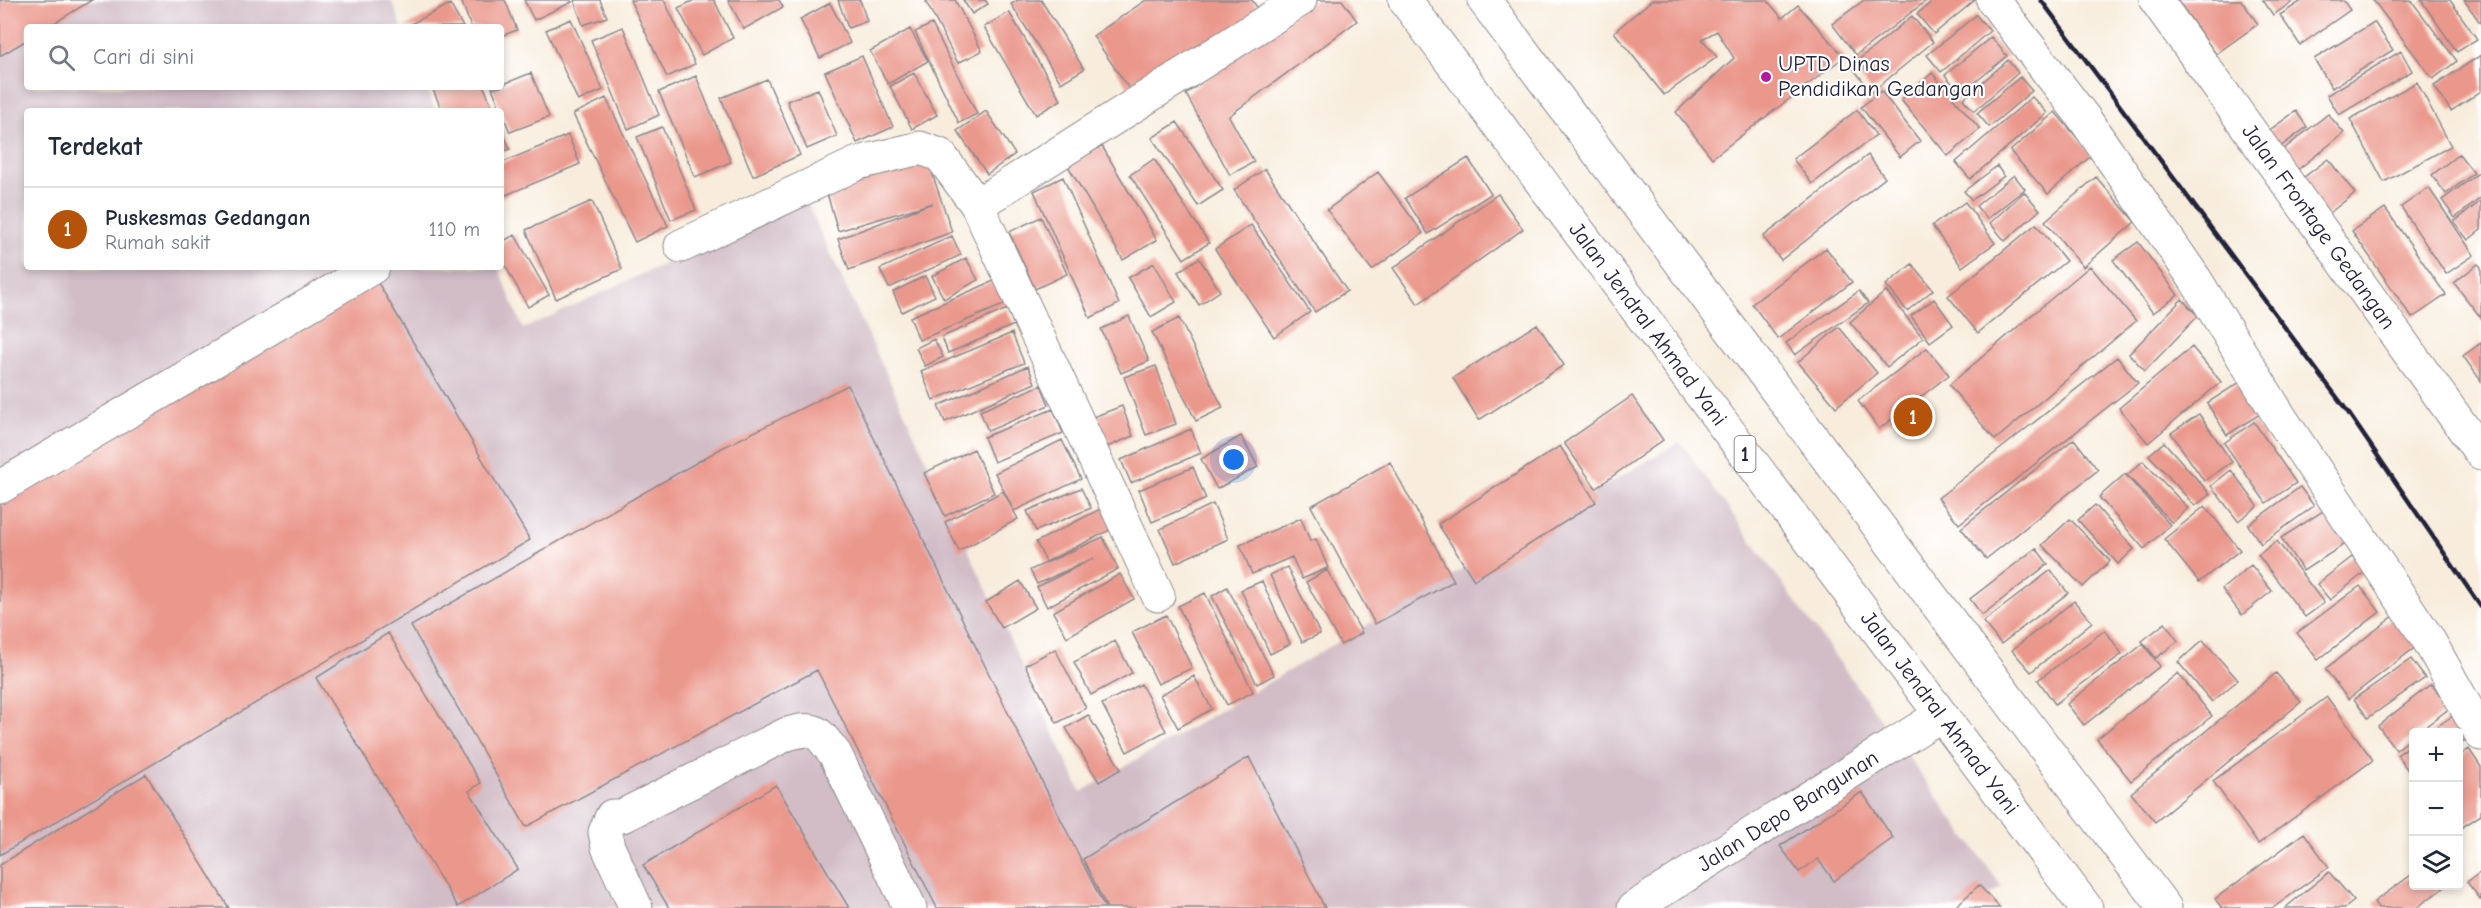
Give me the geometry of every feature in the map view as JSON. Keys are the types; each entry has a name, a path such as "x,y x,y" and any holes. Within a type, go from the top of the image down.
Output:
{"main road":[{"path":"977,205 1300,0"},
{"name":"Jalan Jendral Ahmad Yani","path":"1405,0 2086,908"},
{"path":"1484,0 2164,908"},
{"path":"1993,0 2084,118 2195,279 2280,417 2428,639 2481,734"},
{"name":"Jalan Frontage Gedangan","path":"2156,0 2481,453"},
{"path":"681,246 858,163 920,148 940,155 977,205 1158,595"},
{"path":"0,487 368,270"},
{"name":"Jalan Depo Bangunan","path":"1634,908 1941,715"},
{"path":"636,908 608,847 605,832 612,816 622,816 787,734 807,729 817,732 835,754 910,908"}],"shaded area":[{"path":"0,0 391,0 401,24 24,24 24,90 427,90 434,108 24,108 24,270 499,270 523,329 805,199 1081,792 1680,442 2002,887 1969,908 0,908"}],"building":[{"path":"0,0 92,0 53,24 24,24 24,42 0,56"},
{"path":"461,0 505,0 517,30 504,35 504,24 470,24"},
{"path":"524,0 570,0 572,2 534,20"},
{"path":"574,0 600,0 607,17 583,25"},
{"path":"630,0 664,0 695,64 667,77"},
{"path":"694,0 714,0 733,38 702,55 678,8"},
{"path":"728,0 779,0 783,7 744,29"},
{"path":"838,0 860,0 867,21 848,28"},
{"path":"955,0 982,51 958,63 926,2"},
{"path":"963,0 985,0 988,4 972,14"},
{"path":"1018,0 1041,0 1084,69 1061,83 1011,4"},
{"path":"1146,0 1252,0 1261,13 1136,99 1093,36"},
{"path":"1313,0 1342,0 1357,21 1229,116 1254,162 1230,175 1186,94"},
{"name":"UPTD Dinas Pendidikan Gedangan","path":"1652,0 1767,0 1782,18 1798,5 1844,57 1712,158 1676,112 1734,58 1717,31 1702,39 1717,57 1664,95 1614,32"},
{"path":"1864,0 1927,0 1856,55 1832,24"},
{"path":"1934,0 1975,0 1934,34 1917,14"},
{"path":"2177,0 2241,0 2258,24 2216,54"},
{"path":"2263,0 2295,0 2273,15"},
{"path":"2303,0 2343,0 2350,10 2300,45 2280,15"},
{"path":"2373,0 2411,0 2457,61 2433,79"},
{"path":"2421,0 2450,0 2477,39 2457,52"},
{"path":"2464,0 2481,0 2481,24"},
{"path":"830,3 850,43 820,58 800,19"},
{"path":"450,4 461,24 411,24"},
{"path":"1009,12 1061,100 1036,115 984,27"},
{"path":"1976,15 1990,31 1941,72 1927,55"},
{"path":"1912,16 1933,42 1872,92 1851,66"},
{"path":"571,19 603,90 578,101 546,30"},
{"path":"2374,22 2393,50 2332,88 2314,59"},
{"path":"932,24 977,114 959,123 915,32"},
{"path":"623,27 659,115 628,129 591,40"},
{"path":"910,29 928,61 888,84 870,51"},
{"path":"1991,37 2007,56 1961,94 1945,75"},
{"path":"2401,51 2412,71 2339,115 2327,95"},
{"path":"2481,55 2481,91 2451,111 2434,86"},
{"path":"862,56 893,127 857,143 825,72"},
{"path":"2008,60 2018,73 1974,111 1963,99"},
{"path":"531,73 549,117 510,132 504,117 504,108 500,108 493,90 504,90 504,84"},
{"path":"914,73 937,115 912,129 890,86"},
{"path":"1932,73 1980,129 1948,156 1901,100"},
{"path":"696,76 731,162 695,177 659,92"},
{"path":"2020,77 2032,91 1989,127 1977,113"},
{"path":"767,79 800,155 753,176 721,98"},
{"path":"2417,82 2451,146 2384,182 2350,119"},
{"path":"818,89 837,136 807,149 787,101"},
{"path":"433,90 485,90 493,108 441,108"},
{"path":"1881,91 1920,141 1900,157 1861,107"},
{"path":"2032,97 2047,113 1970,179 1956,162"},
{"path":"606,98 668,226 635,242 573,114"},
{"path":"1857,110 1876,135 1812,184 1793,159"},
{"path":"986,111 1015,154 987,174 957,131"},
{"path":"2296,111 2307,127 2272,153 2260,137"},
{"path":"2055,112 2092,155 2048,194 2010,151"},
{"path":"2328,114 2344,133 2291,175 2275,156"},
{"path":"1177,122 1223,190 1198,206 1152,138"},
{"path":"662,127 696,210 671,220 637,137"},
{"path":"504,135 510,149 504,151"},
{"path":"568,135 580,164 504,196 504,162"},
{"path":"1102,146 1157,240 1123,260 1068,166"},
{"path":"925,152 952,232 849,270 838,239 933,203 838,231 824,183"},
{"path":"2459,154 2474,173 2446,194 2432,175"},
{"path":"1868,155 1885,178 1781,260 1763,237"},
{"path":"1468,158 1491,194 1428,234 1405,198"},
{"path":"1154,159 1209,243 1184,259 1130,175"},
{"path":"2328,159 2355,193 2319,221 2291,187"},
{"path":"1997,166 2004,176 1972,200 1964,191"},
{"path":"1265,169 1347,291 1315,312 1234,190"},
{"path":"1378,172 1423,233 1372,270 1327,210"},
{"path":"2480,172 2481,198 2455,218 2442,200"},
{"path":"2014,175 2025,189 1987,219 1976,206"},
{"path":"1063,177 1119,304 1090,318 1034,191"},
{"path":"2096,177 2135,222 2083,267 2045,221"},
{"path":"2429,188 2474,255 2446,274 2401,207"},
{"path":"2024,192 2040,210 2005,241 1990,223"},
{"path":"1498,194 1523,229 1418,304 1393,268"},
{"path":"592,201 622,269 556,299 526,230"},
{"path":"2481,201 2481,230 2468,240 2454,222"},
{"path":"1965,202 1995,243 1962,267 1932,226"},
{"path":"2385,208 2446,295 2412,318 2352,231"},
{"path":"1041,217 1067,274 1035,289 1009,232"},
{"path":"2036,224 2066,261 1978,333 1948,296"},
{"path":"1251,225 1310,312 1274,337 1215,249"},
{"path":"515,235 549,295 528,307 504,263 504,240"},
{"path":"952,236 961,255 889,288 880,269"},
{"path":"2138,242 2178,295 2153,313 2113,260"},
{"path":"1826,248 1852,282 1778,339 1752,304"},
{"path":"966,258 978,280 944,299 932,276"},
{"path":"1199,258 1220,291 1199,305 1178,272"},
{"path":"1154,263 1176,302 1151,317 1128,278"},
{"path":"1912,264 1933,290 1907,311 1886,285"},
{"path":"2478,264 2481,267 2481,318 2454,283"},
{"path":"2090,266 2136,321 1995,440 1949,385"},
{"path":"374,276 530,540 0,855 0,498"},
{"path":"925,276 935,296 902,312 893,292"},
{"path":"1003,277 1013,301 919,340 910,317"},
{"path":"1859,291 1868,303 1795,355 1786,343"},
{"path":"1886,291 1923,338 1887,367 1850,322"},
{"path":"1934,299 1953,325 1930,342 1911,316"},
{"path":"2182,299 2198,316 2145,371 2129,354"},
{"path":"1007,309 1014,325 948,353 942,337"},
{"path":"1129,316 1149,361 1121,373 1101,329"},
{"path":"1179,318 1223,408 1196,421 1152,332"},
{"path":"1537,324 1564,365 1479,420 1453,378"},
{"path":"1839,327 1877,373 1836,407 1798,362"},
{"path":"1012,333 1024,363 933,400 921,371"},
{"path":"934,339 943,357 925,366 916,348"},
{"path":"2481,343 2481,381 2463,356"},
{"path":"2192,347 2221,382 2148,443 2119,408"},
{"path":"1927,348 1949,375 1879,429 1858,401"},
{"path":"2117,357 2138,383 1959,524 1938,498"},
{"path":"1028,366 1035,383 945,422 938,406"},
{"path":"1156,366 1176,424 1146,435 1124,377"},
{"path":"2251,375 2271,407 2227,435 2207,403"},
{"path":"848,385 1105,908 937,908 817,670 526,827 411,626 722,448"},
{"path":"1041,385 1049,405 988,431 980,411"},
{"path":"1632,396 1663,440 1596,488 1564,443"},
{"path":"1122,406 1133,436 1100,450 1088,419"},
{"path":"1053,409 1063,433 994,462 984,437"},
{"path":"2199,414 2232,462 2204,481 2171,433"},
{"path":"2254,422 2296,483 2266,503 2224,443"},
{"path":"1191,429 1201,453 1131,483 1121,460"},
{"path":"1241,436 1258,467 1217,489 1201,459"},
{"path":"2074,439 2098,470 1986,559 1961,528"},
{"path":"1062,440 1081,479 1014,511 995,473"},
{"path":"2164,442 2210,494 2195,506 2149,455"},
{"path":"1560,446 1596,502 1474,580 1438,524"},
{"path":"974,449 994,493 945,516 924,473"},
{"path":"2143,461 2188,508 2172,523 2127,475"},
{"path":"1390,462 1454,581 1375,624 1311,506"},
{"path":"1193,467 1206,499 1152,522 1139,490"},
{"path":"2231,470 2258,506 2238,521 2211,486"},
{"path":"2125,474 2170,525 2144,549 2099,497"},
{"path":"2300,487 2314,506 2261,544 2248,525"},
{"path":"1081,488 1091,508 1036,531 1027,511"},
{"path":"1003,491 1018,519 959,551 945,522"},
{"path":"1213,504 1228,539 1175,563 1160,529"},
{"path":"2095,505 2134,549 2118,564 2078,520"},
{"path":"1106,506 1116,527 1046,562 1036,542"},
{"path":"2205,506 2240,550 2199,582 2164,539"},
{"path":"2326,509 2348,542 2303,571 2281,538"},
{"path":"1301,518 1310,541 1316,539 1328,568 1302,579 1292,557 1252,574 1240,545"},
{"path":"2070,519 2110,561 2083,587 2042,545"},
{"path":"1103,537 1118,569 1047,607 1037,587 1094,558 1037,584 1030,570"},
{"path":"2277,541 2324,603 2305,617 2258,555"},
{"path":"2036,548 2048,564 1982,615 1970,599"},
{"path":"2352,557 2365,572 2330,600 2317,584"},
{"path":"2251,565 2272,591 2242,615 2222,589"},
{"path":"1287,567 1320,634 1302,642 1270,575"},
{"path":"1327,570 1362,633 1341,645 1306,582"},
{"path":"2051,570 2068,593 2001,644 1983,622"},
{"path":"1120,574 1134,599 1067,637 1053,612"},
{"path":"1020,581 1036,608 1002,628 986,602"},
{"path":"1262,581 1290,644 1270,654 1241,590"},
{"path":"2360,586 2380,612 2318,660 2297,633"},
{"path":"1227,587 1274,675 1257,684 1212,596"},
{"path":"1205,593 1253,692 1227,705 1178,606"},
{"path":"2074,601 2092,622 2031,672 2012,650"},
{"path":"2399,612 2422,642 2348,699 2325,669"},
{"path":"1166,615 1192,668 1158,684 1132,632"},
{"path":"2165,623 2178,641 2156,658 2142,641"},
{"path":"2105,630 2122,654 2055,704 2038,680"},
{"path":"388,633 481,783 469,791 518,869 458,907 316,678"},
{"path":"2203,640 2238,680 2212,702 2178,662"},
{"path":"1115,641 1132,673 1091,695 1074,662"},
{"path":"2143,644 2160,666 2084,725 2067,704"},
{"path":"1055,649 1086,708 1057,723 1025,665"},
{"path":"2411,659 2425,678 2368,718 2354,699"},
{"path":"2178,673 2212,716 2131,781 2097,739"},
{"path":"2276,673 2301,702 2155,822 2131,793"},
{"path":"1194,676 1212,709 1178,728 1160,695"},
{"path":"1141,684 1166,731 1127,752 1102,704"},
{"path":"2431,684 2450,708 2423,728 2409,728 2409,740 2396,750 2378,726"},
{"path":"2327,697 2373,760 2258,844 2213,781"},
{"path":"2457,713 2472,735 2463,741 2463,728 2435,728"},
{"path":"1088,715 1121,769 1099,782 1066,728"},
{"path":"2409,747 2409,772 2397,755"},
{"path":"2469,749 2481,767 2481,815 2463,827 2463,782 2463,753"},
{"path":"1249,757 1325,908 1107,908 1083,859"},
{"path":"146,774 229,908 0,908 0,865"},
{"path":"776,785 849,908 669,908 643,865"},
{"path":"1862,792 1893,838 1834,881 1818,859 1799,872 1780,846"},
{"path":"2304,833 2329,867 2273,908 2222,908 2215,899"},
{"path":"2329,872 2354,901 2345,908 2285,908"},
{"path":"2481,872 2481,900 2467,882"},
{"path":"2409,877 2409,890 2441,890 2416,908 2378,908 2374,902"},
{"path":"1979,885 2000,908 1954,908"}],"railway":[{"path":"2041,0 2345,408 2481,607"}],"place":[{"name":"UPTD Dinas Pendidikan Gedangan","path":"1766,77"},
{"name":"Puskesmas Gedangan","path":"1913,417"}]}
